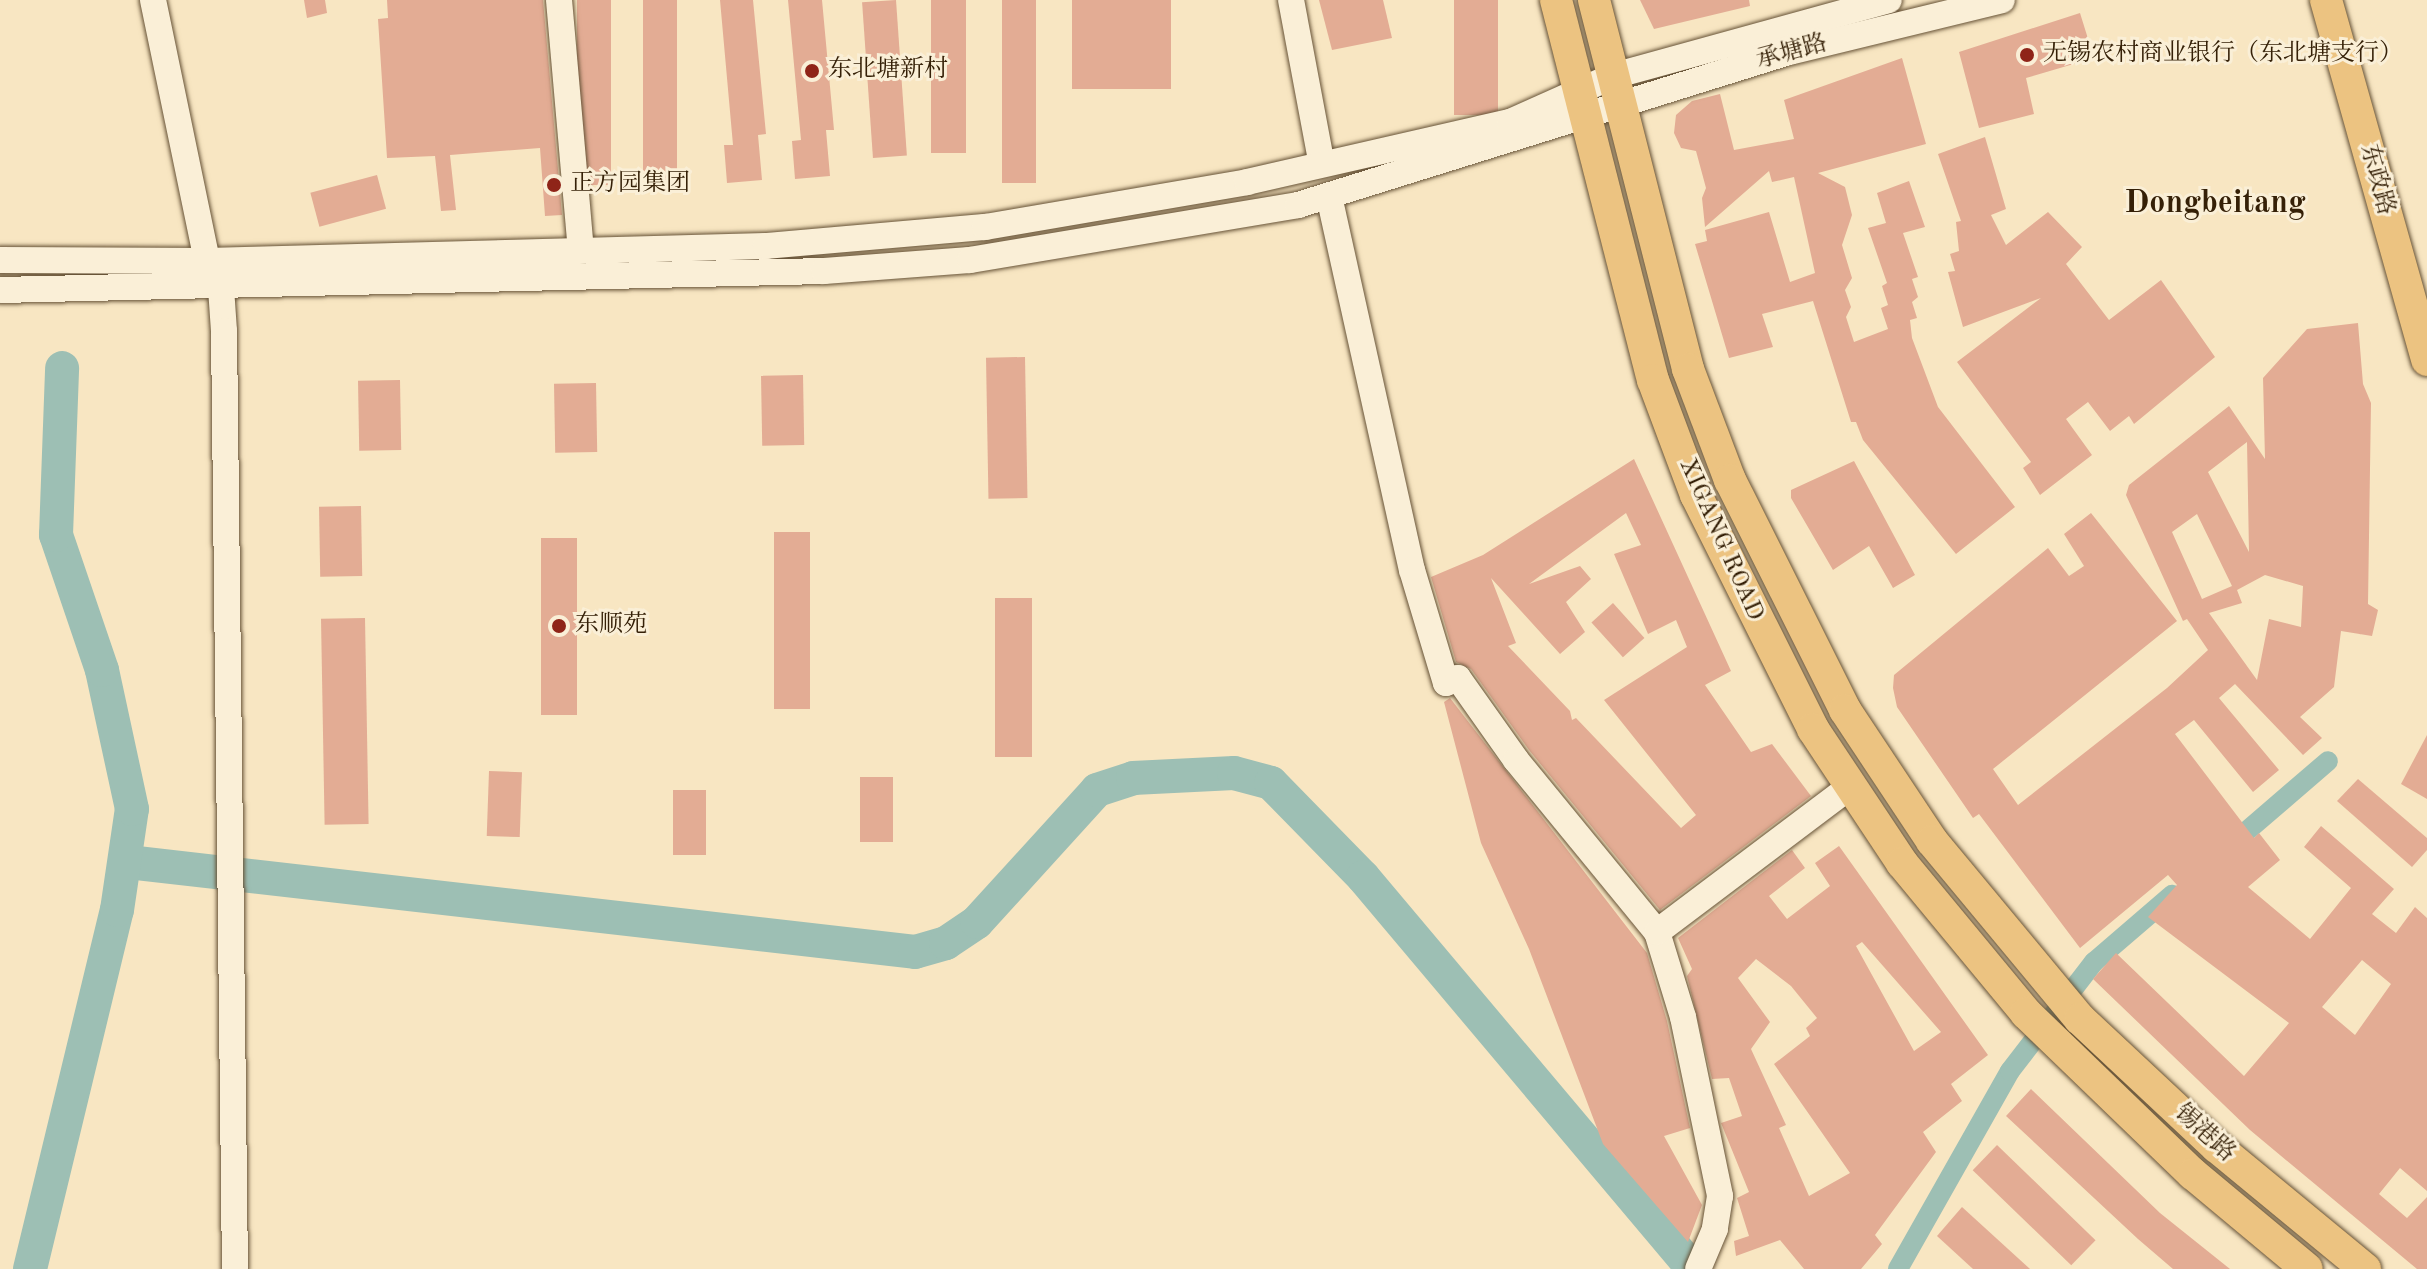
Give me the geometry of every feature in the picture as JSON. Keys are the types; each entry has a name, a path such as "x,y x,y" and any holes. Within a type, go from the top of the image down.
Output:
{"main road":[{"name":"XIGANG ROAD","path":"1556,0 1653,380 1696,495 1785,679 1848,788 1965,942 2026,1013"},
{"name":"XIGANG ROAD","path":"1594,0 1688,369 1730,480 1773,574 1817,662 1884,771 1958,874 2053,989"},
{"name":"东政路","path":"2326,0 2421,300"},
{"name":"东政路","path":"2349,0 2421,300 2427,360"},
{"name":"锡港路","path":"2053,989 2080,1019 2217,1147 2365,1269"},
{"name":"锡港路","path":"2026,1013 2054,1044 2193,1174 2307,1269"}],"street":[{"path":"153,0 207,261 221,288 232,765 235,1269"},
{"path":"559,0 581,250"},
{"path":"1291,0 1321,161"},
{"name":"承塘路","path":"1582,103 1889,0"},
{"name":"承塘路","path":"1617,90 2002,0"},
{"path":"0,260 207,261 766,246 985,227 1247,182 1321,161 1510,122 1582,103"},
{"path":"0,290 221,288 824,271 970,260 1179,229 1329,196 1582,103"},
{"path":"1329,196 1412,570 1446,683 1458,678 1516,760 1657,932 1683,1017 1720,1196 1715,1229 1698,1269"},
{"path":"1657,932 1848,788"}],"building":[{"path":"304,0 325,0 327,13 307,18"},
{"path":"387,0 543,0 562,215 545,216 540,148 450,155 456,210 441,211 435,156 387,158 378,19 388,18"},
{"path":"577,0 611,0 611,185 577,185"},
{"path":"643,0 677,0 677,180 643,180"},
{"path":"720,0 753,0 766,134 758,135 762,180 727,183 724,145 733,145"},
{"path":"788,0 822,0 834,130 826,130 830,176 795,179 792,141 801,140"},
{"path":"896,0 907,156 873,158 862,2"},
{"path":"931,0 966,0 966,153 931,153"},
{"path":"1002,0 1036,0 1036,183 1002,183"},
{"path":"1072,0 1171,0 1171,89 1072,89"},
{"path":"1319,0 1383,0 1392,38 1332,50"},
{"path":"1454,0 1498,0 1498,115 1454,115"},
{"path":"1640,0 1749,0 1750,6 1654,29"},
{"name":"无锡农村商业银行（东北塘支行）","path":"2080,13 2094,58 2026,78 2034,114 1979,128 1959,52"},
{"path":"1902,58 1926,144 1818,173 1845,187 1852,215 1842,245 1852,278 1845,290 1851,307 1846,317 1854,342 1888,329 1881,308 1888,305 1882,286 1887,283 1868,228 1886,223 1877,193 1909,181 1925,227 1903,233 1918,277 1912,279 1918,297 1912,302 1917,318 1910,320 1912,338 1938,407 2015,507 1956,554 1863,440 1856,422 1851,422 1813,301 1762,314 1773,347 1729,358 1695,244 1707,241 1705,230 1769,212 1790,282 1815,273 1794,177 1772,182 1769,171 1705,227 1702,198 1706,188 1696,151 1681,148 1674,133 1676,115 1692,101 1720,94 1734,150 1794,139 1784,100"},
{"path":"1985,137 2006,209 1991,215 2006,245 2048,212 2082,247 2066,264 2109,320 2161,280 2215,357 2134,424 2129,416 2110,431 2088,402 2066,419 2092,455 2040,495 2023,468 2031,462 1957,362 2041,298 1963,327 1948,272 1955,271 1950,254 1959,251 1956,222 1961,221 1938,154"},
{"path":"377,175 386,209 319,227 310,193"},
{"path":"2358,323 2363,384 2371,403 2368,604 2378,610 2372,636 2341,631 2334,687 2300,717 2322,738 2303,755 2235,684 2219,698 2279,770 2253,792 2194,720 2175,734 2254,838 2259,833 2280,860 2248,887 2310,939 2351,888 2304,847 2321,826 2394,889 2372,914 2396,933 2415,907 2427,918 2427,1191 2400,1168 2379,1194 2407,1218 2427,1197 2427,1269 2417,1269 2250,1130 2093,979 2116,953 2244,1076 2289,1023 2148,917 2177,885 2168,875 2080,948 1979,814 1973,818 1897,707 1893,688 1894,675 2048,548 2069,576 2084,566 2064,534 2091,513 2177,621 1993,769 2018,805 2167,688 2208,650 2187,619 2183,621 2126,495 2129,485 2229,406 2265,459 2263,378 2307,329","holes":["2247,442 2249,552 2208,472","2197,514 2232,586 2202,599 2172,532","2265,575 2303,586 2301,627 2269,619 2257,680 2209,613 2242,603 2237,590","2362,960 2391,984 2355,1035 2322,1007"]},
{"path":"1025,357 1027,498 988,499 986,358"},
{"path":"803,375 804,445 762,446 761,376"},
{"path":"400,380 401,450 359,451 358,381"},
{"path":"596,383 597,452 555,453 554,384"},
{"path":"1634,459 1731,671 1705,685 1751,752 1772,744 1811,796 1660,910 1529,750 1471,669 1456,662 1431,577 1483,555","holes":["1626,513 1641,545 1614,554 1648,634 1676,620 1687,647 1604,700 1696,815 1681,828 1576,718 1572,720 1570,711 1508,646 1516,643 1491,578 1560,654 1585,632 1566,602 1591,579 1580,566 1529,584"]},
{"path":"1854,461 1915,575 1893,588 1869,546 1833,570 1791,498 1791,490"},
{"path":"361,506 362,576 320,577 319,507"},
{"path":"774,532 810,532 810,709 774,709"},
{"name":"东顺苑","path":"541,538 577,538 577,715 541,715"},
{"path":"995,598 1032,598 1032,757 995,757"},
{"path":"1613,603 1644,638 1623,657 1591,622"},
{"path":"365,618 369,824 325,825 321,619"},
{"path":"1450,698 1647,953 1667,1021 1690,1128 1664,1136 1702,1205 1688,1242 1603,1144 1529,949 1481,843 1444,702"},
{"path":"2427,735 2427,799 2401,784"},
{"path":"489,771 522,772 520,837 487,836"},
{"path":"860,777 893,777 893,842 860,842"},
{"path":"2358,779 2427,838 2427,850 2412,867 2337,801"},
{"path":"673,790 706,790 706,855 673,855"},
{"path":"1839,846 1988,1055 1951,1084 1962,1101 1923,1132 1936,1152 1875,1235 1882,1244 1861,1269 1804,1269 1780,1240 1736,1256 1734,1241 1749,1236 1737,1198 1749,1192 1721,1123 1742,1116 1729,1078 1712,1079 1687,976 1692,969 1678,938 1792,850 1805,868 1769,896 1787,919 1830,886 1815,863","holes":["1862,942 1941,1032 1914,1051 1856,946","1756,959 1791,986 1817,1018 1806,1028 1810,1036 1774,1064 1850,1173 1809,1196 1779,1128 1786,1125 1751,1049 1770,1022 1738,978"]},
{"path":"2031,1089 2160,1213 2230,1269 2173,1269 2138,1239 2006,1116"},
{"path":"1997,1145 2096,1240 2071,1265 1973,1170"},
{"path":"1962,1207 2030,1269 1973,1269 1937,1236"}],"waterway":[{"path":"30,1269 117,910 132,809 102,670 56,535 62,368"},
{"path":"2227,848 2328,761"},
{"path":"128,862 915,952 946,943 977,922 1097,790 1133,778 1234,773 1271,783 1363,877 1693,1269"},
{"path":"1898,1269 2010,1071 2094,962 2172,895"}],"place":[{"name":"无锡农村商业银行（东北塘支行）","path":"2027,55"},
{"name":"东北塘新村","path":"812,71"},
{"name":"正方园集团","path":"554,185"},
{"name":"东顺苑","path":"559,626"}],"district":[{"name":"Dongbeitang","path":"2215,204"}]}
